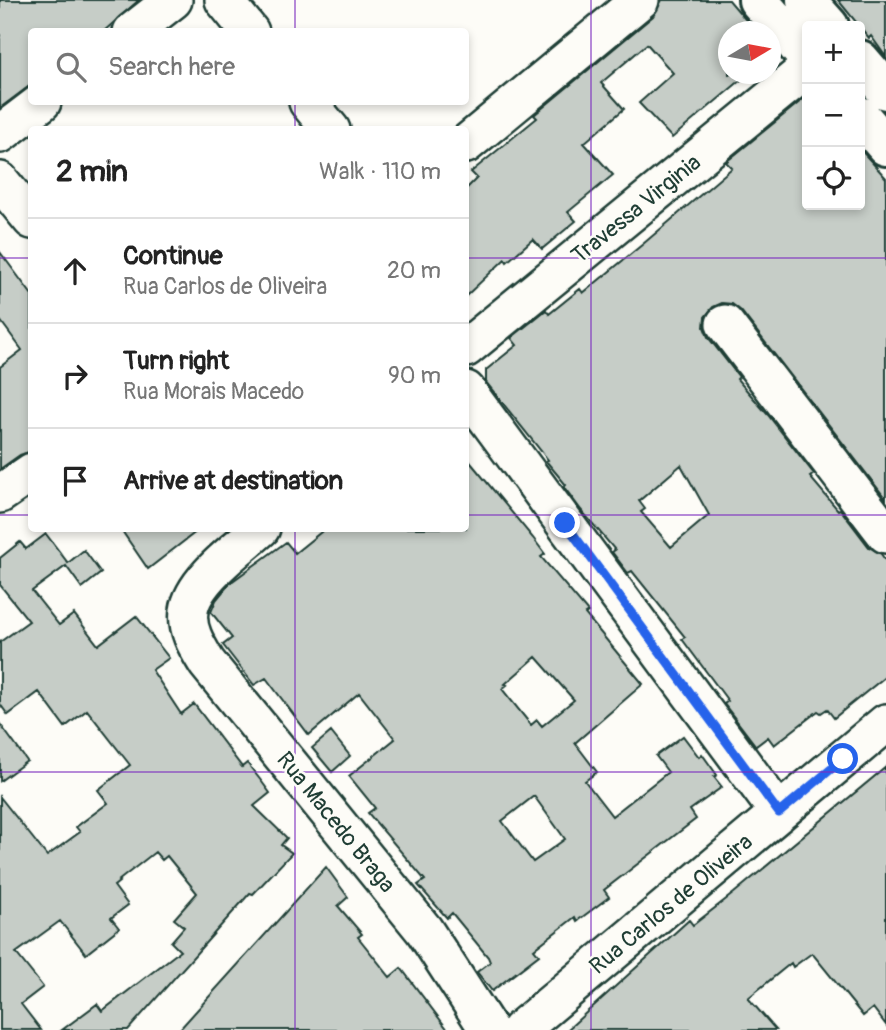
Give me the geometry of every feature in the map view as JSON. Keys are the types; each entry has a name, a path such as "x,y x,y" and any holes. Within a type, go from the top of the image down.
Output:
{"main road":[{"path":"758,0 802,51"},
{"path":"806,0 825,21"},
{"path":"865,67 886,90"},
{"path":"865,122 886,146"}],"street":[{"path":"137,28 173,0"},
{"path":"224,0 247,28"},
{"path":"469,142 640,0"},
{"name":"Travessa Virginia","path":"469,346 802,73"},
{"path":"0,134 38,105"},
{"path":"310,105 328,126"},
{"path":"0,181 28,215"},
{"path":"724,324 886,534"},
{"path":"469,394 779,813"},
{"path":"0,494 28,475"},
{"name":"Rua Macedo Braga","path":"257,532 194,593 188,613 193,640 207,663 424,930 489,1030"},
{"name":"Rua Carlos de Oliveira","path":"520,1030 886,723"}],"building":[{"path":"0,0 139,0 108,28 28,28 28,87 0,108"},
{"path":"662,0 729,0 747,21 718,21 718,84 736,84 672,138 639,103 673,73 647,44 601,83 624,109 584,143 613,175 568,212 576,221 542,249 533,239 507,262 505,259 469,293 469,186 477,178 471,172 537,118 534,115 653,16"},
{"path":"838,0 886,0 886,57 871,36 869,38 865,33 865,21 855,21"},
{"path":"802,100 802,210 865,210 865,155 886,178 886,499 741,311 732,304 722,303 713,307 705,317 704,327 708,337 739,377 737,379 814,474 810,477 838,510 840,509 869,547 881,554 886,561 886,676 834,718 827,709 821,713 818,711 774,745 768,737 756,746 724,704 728,701 682,639 685,637 632,571 628,573 612,552 615,550 581,510 564,487 566,485 546,461 548,460 486,382 486,370 517,345 511,338 546,310 549,314 580,289 583,293 732,168 726,162","holes":["681,465 709,515 671,547 641,512 645,509 639,501"]},
{"path":"0,252 28,290 28,452 0,469 0,367 22,350 0,320"},
{"path":"469,461 533,538 545,554 541,557 588,612 585,614 643,684 575,743 597,772 585,781 612,816 668,772 656,756 683,736 699,757 702,754 722,787 690,810 696,819 604,890 609,897 577,921 575,917 534,949 539,955 492,991 477,972 490,962 488,957 452,913 447,918 418,885 425,880 368,813 375,808 349,776 395,739 359,693 309,735 266,678 254,685 223,645 232,638 211,612 216,600 230,583 286,542 295,553 321,532 469,532","holes":["536,657 574,700 542,726 537,720 531,725 502,689","534,796 565,839 533,862 502,821"]},
{"path":"123,532 196,532 148,569"},
{"path":"46,534 68,563 84,550 101,573 82,588 66,566 32,591 59,625 74,614 98,645 136,616 169,658 152,670 181,714 194,704 242,767 247,763 262,782 270,793 254,806 287,838 281,845 292,853 253,894 250,893 128,1030 62,1030 97,1004 102,1011 180,951 171,942 184,927 174,919 197,893 167,856 162,860 155,852 114,886 128,905 111,918 119,928 86,954 60,921 16,953 43,987 21,1004 41,1030 0,1030 0,797 47,856 80,832 76,827 108,803 98,790 130,765 87,710 65,727 39,692 8,715 0,704 0,642 29,621 0,585 0,558 20,542 26,549"},
{"path":"0,724 27,761 0,781"},
{"path":"331,732 350,756 332,772 312,748"},
{"path":"886,767 886,1025 873,1008 863,1016 812,953 793,967 791,963 748,998 776,1030 567,1030 689,920 693,925"},
{"path":"326,867 348,897 338,906 362,934 358,937 390,977 401,968 448,1030 179,1030"}],"route":[{"path":"565,523 779,813 843,759"}]}
